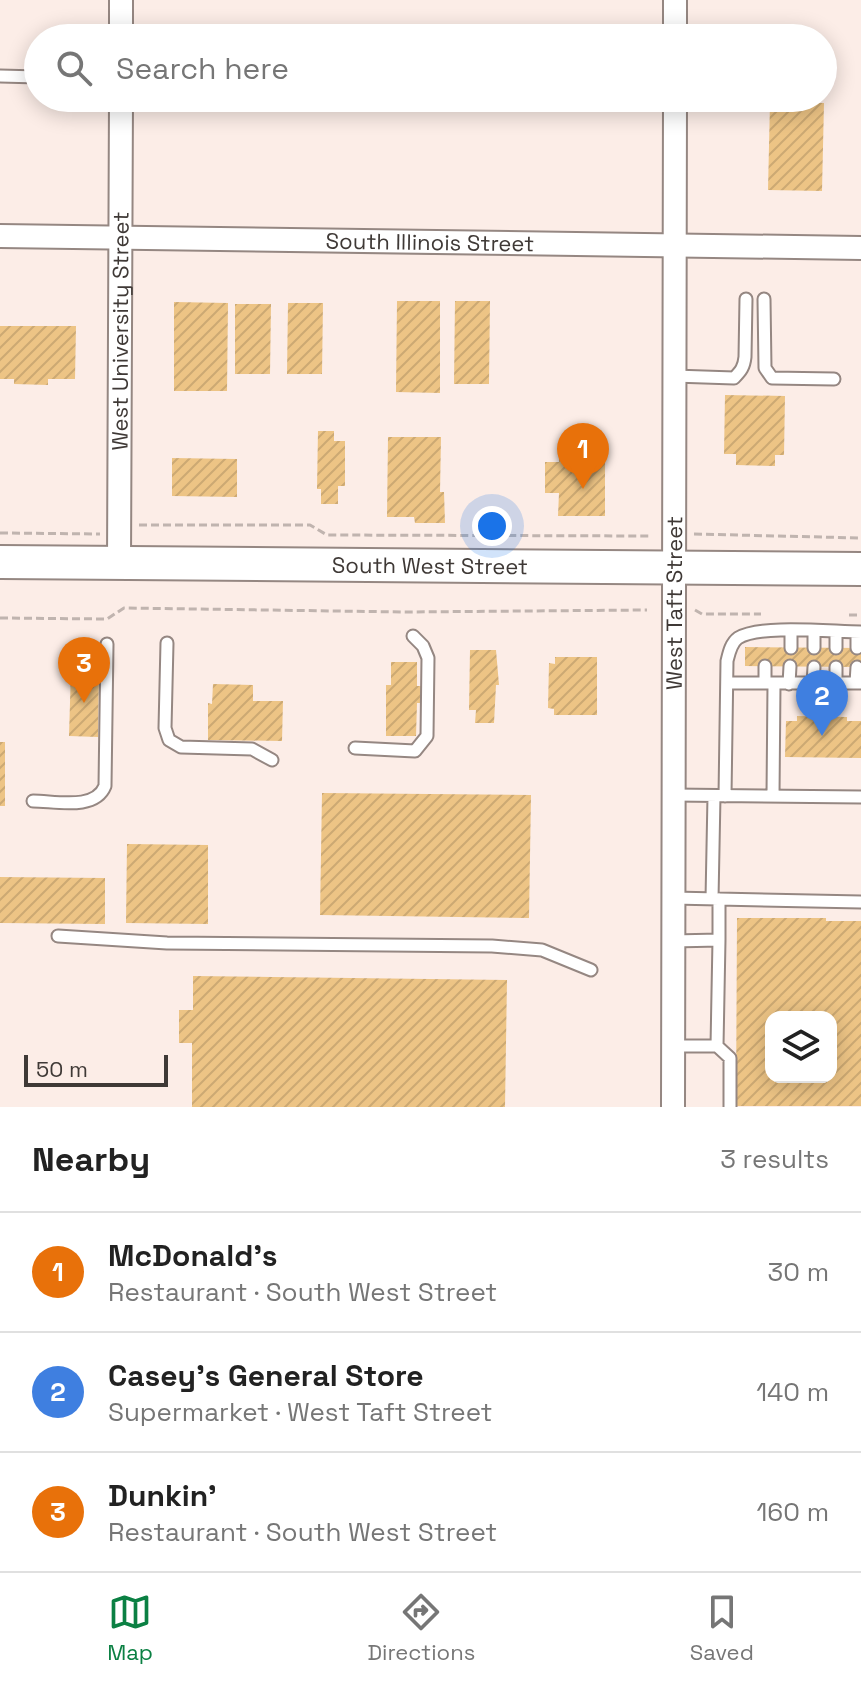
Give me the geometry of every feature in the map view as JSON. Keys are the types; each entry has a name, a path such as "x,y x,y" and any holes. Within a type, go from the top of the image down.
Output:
{"main road":[{"name":"South West Street","path":"0,562 861,569"}],"street":[{"path":"121,0 121,24"},
{"path":"675,0 675,24"},
{"name":"West University Street","path":"119,563 121,112"},
{"name":"West Taft Street","path":"673,1107 675,112"},
{"name":"South Illinois Street","path":"0,236 861,248"}],"lane":[{"path":"0,76 24,77"},
{"path":"674,376 734,378 738,374 745,357 746,299"},
{"path":"764,299 765,368 768,375 772,378 834,379"},
{"path":"791,631 791,648"},
{"path":"814,631 814,648"},
{"path":"717,1046 719,940 715,899 727,661 731,647 738,638 767,632 814,631 859,632 857,648"},
{"path":"766,647 767,632"},
{"path":"836,632 836,648"},
{"path":"355,748 415,751 422,746 427,736 428,658 423,646 413,636"},
{"path":"167,643 165,728 169,740 181,747 252,749 272,760"},
{"path":"33,801 86,801 97,798 103,791 107,644"},
{"path":"765,666 770,684 773,796"},
{"path":"789,684 790,666"},
{"path":"813,684 814,667"},
{"path":"836,667 836,684"},
{"path":"727,683 859,683 857,667"},
{"path":"673,795 861,797"},
{"path":"673,898 861,902"},
{"path":"58,936 167,943 492,946 542,950 591,970"},
{"path":"673,941 719,940"},
{"path":"673,1046 717,1046 730,1058 730,1107"}],"path":[{"path":"0,533 102,534 138,525 310,525 327,535 651,536"},
{"path":"694,535 861,538"},
{"path":"0,618 107,619 124,608 406,612 647,610"}],"building":[{"path":"770,112 824,112 822,191 768,190"},
{"path":"397,301 440,301 440,393 396,392"},
{"path":"455,301 490,301 489,384 454,384"},
{"path":"174,302 228,303 227,391 174,391"},
{"path":"288,303 323,303 322,374 287,374"},
{"path":"235,304 271,304 270,374 235,374"},
{"path":"0,326 76,326 75,379 48,379 48,385 14,384 14,379 0,379"},
{"path":"725,395 785,396 784,455 775,455 775,466 736,465 736,454 724,454"},
{"path":"318,431 334,431 334,441 345,441 345,486 338,486 338,504 321,504 321,489 317,489"},
{"path":"388,437 441,437 440,492 444,492 445,523 415,523 414,517 387,517"},
{"path":"559,441 605,441 605,516 558,516 559,493 545,493 545,462 559,462"},
{"path":"172,458 237,459 237,497 172,496"},
{"path":"745,647 861,648 861,667 745,666"},
{"path":"470,650 496,650 499,685 496,685 494,723 475,723 476,710 469,710"},
{"path":"555,657 597,657 597,715 554,715 554,709 548,708 549,663 555,664"},
{"path":"391,662 417,662 421,703 417,703 416,736 386,736 386,685 391,685"},
{"path":"71,669 99,669 98,737 69,736"},
{"path":"213,684 253,685 253,701 283,701 282,741 208,740 208,703 212,704"},
{"path":"797,716 847,717 847,721 861,721 861,758 785,757 786,721 797,721"},
{"path":"0,742 5,742 5,806 0,806"},
{"path":"322,793 531,795 529,918 320,915"},
{"path":"127,844 208,845 208,924 126,923"},
{"path":"0,877 105,878 105,924 0,923"},
{"path":"737,918 861,921 861,1106 736,1106"},
{"path":"193,976 507,980 505,1107 192,1107 192,1043 179,1043 179,1010 193,1010"}],"place":[{"name":"McDonald's","path":"583,489"},
{"name":"Dunkin'","path":"84,703"},
{"name":"Casey's General Store","path":"822,736"}]}
